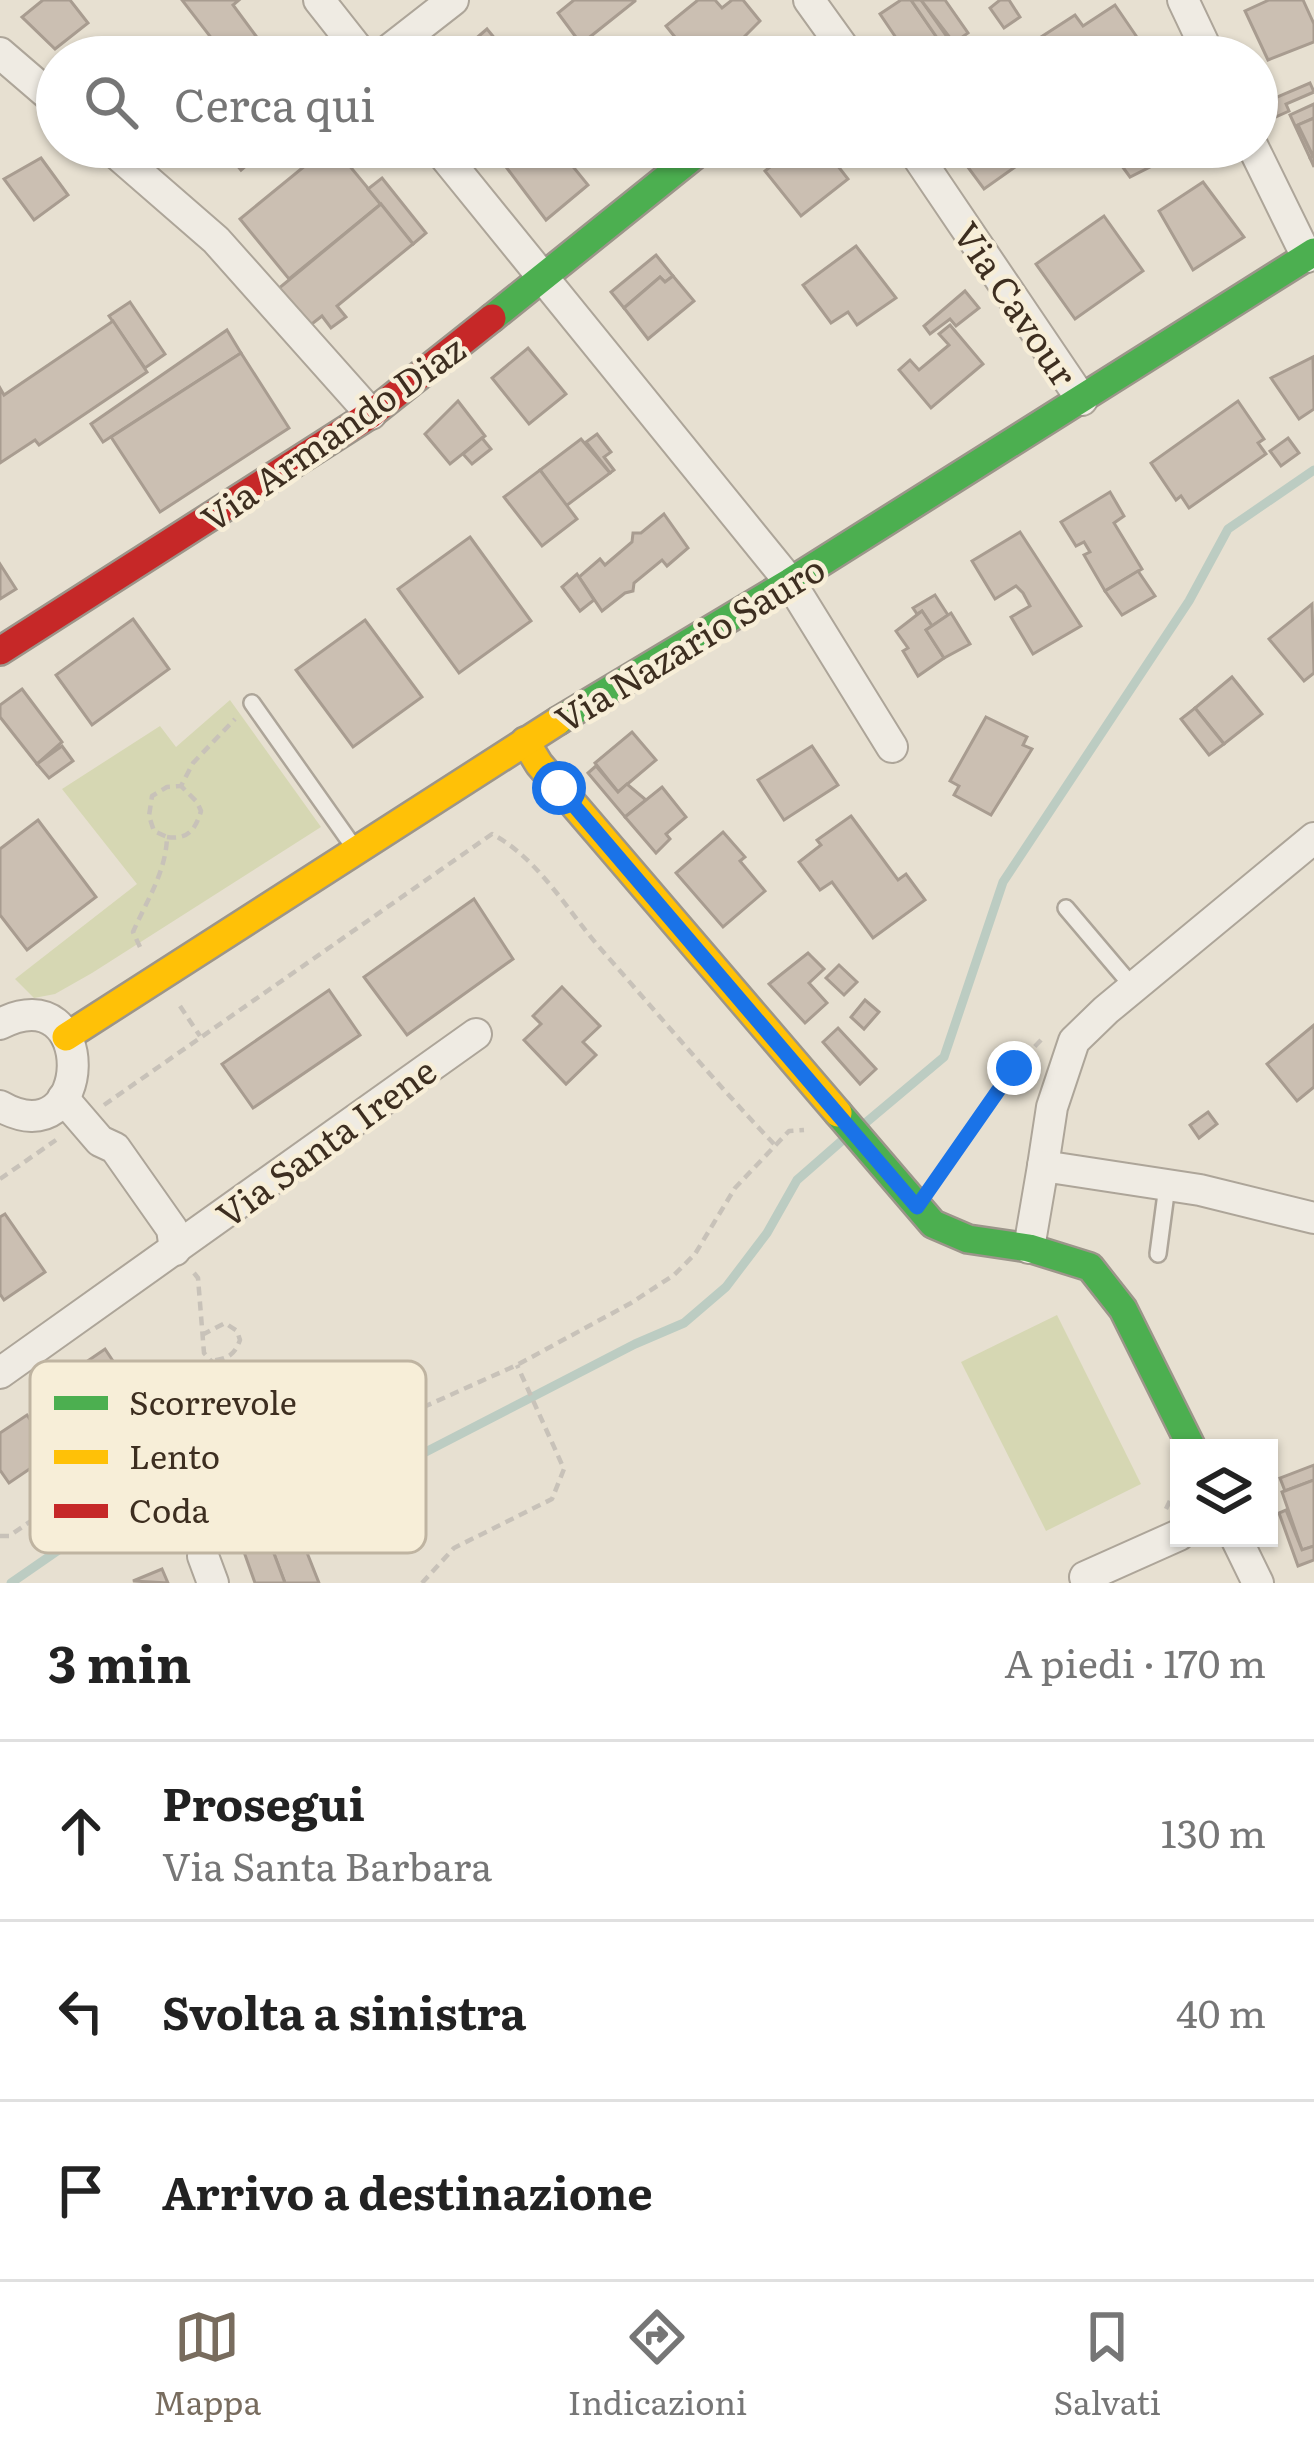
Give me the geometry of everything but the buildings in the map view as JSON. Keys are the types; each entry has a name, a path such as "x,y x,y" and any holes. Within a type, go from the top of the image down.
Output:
{"street":[{"path":"319,0 347,36"},
{"path":"407,36 453,0"},
{"path":"809,0 827,36"},
{"path":"1183,0 1200,36"},
{"path":"0,53 36,84"},
{"path":"133,168 216,240 371,414"},
{"path":"454,168 790,582 892,747"},
{"name":"Via Armando Diaz","path":"0,651 371,414 679,168"},
{"name":"Via Cavour","path":"925,168 1082,400"},
{"path":"1264,168 1311,255"},
{"name":"Via Nazario Sauro","path":"66,1037 525,741 790,582 1311,255"},
{"path":"525,741 539,764 933,1225 968,1239 1029,1248 1090,1267 1123,1309 1188,1439"},
{"path":"1029,1248 1052,1107 1074,1041 1314,838"},
{"path":"2,1115 42,1112 64,1098 76,1068 66,1037 42,1018 4,1011"},
{"name":"Via Santa Irene","path":"0,1373 476,1034"},
{"name":"Via Santa Irene","path":"64,1098 100,1141 115,1148 172,1229 176,1250"},
{"path":"1042,1166 1275,1206 1314,1218"},
{"path":"1088,1583 1085,1577 1167,1528"},
{"path":"1240,1547 1258,1583"}],"lane":[{"path":"252,703 355,849"},
{"path":"1066,908 1133,987"},
{"path":"1158,1254 1167,1186"}],"path":[{"path":"181,787 203,751 252,703"},
{"path":"166,787 181,787 201,811 191,833 180,839 167,836 154,830 149,816 152,796 166,787"},
{"path":"104,1104 492,834 510,844 541,875 774,1144"},
{"path":"143,952 133,932 160,878 167,836"},
{"path":"176,1001 200,1036"},
{"path":"917,1207 1014,1068 1041,1040"},
{"path":"426,1406 517,1364 674,1275 695,1254 735,1188 774,1144 801,1128"},
{"path":"0,1179 64,1135"},
{"path":"176,1250 198,1278 201,1336 210,1361 225,1359 240,1340 237,1331 225,1323 201,1336"},
{"path":"422,1583 454,1548 552,1499 564,1469 517,1364"},
{"path":"0,1536 9,1536 30,1522"}],"green space":[{"path":"230,700 321,827 92,973 55,994 34,998 15,979 137,884 62,789 160,726 176,747"},
{"path":"1057,1315 1141,1484 1046,1531 961,1362"}],"waterway":[{"path":"863,1125 944,1057 1003,882 1189,601 1228,529 1314,470"},
{"path":"426,1452 684,1323 726,1287 767,1233 797,1180 845,1138"},
{"path":"11,1583 54,1553"}],"traffic: fast":[{"path":"492,318 679,168"},
{"path":"558,721 790,582 1314,252"},
{"path":"838,1113 933,1224 968,1239 1029,1248 1090,1267 1123,1309 1188,1439"}],"traffic: slow":[{"path":"66,1037 558,721"},
{"path":"525,741 539,764 838,1113"}],"traffic: jam":[{"path":"0,651 371,414 492,318"}],"route":[{"path":"559,788 917,1207 1014,1068"}]}
